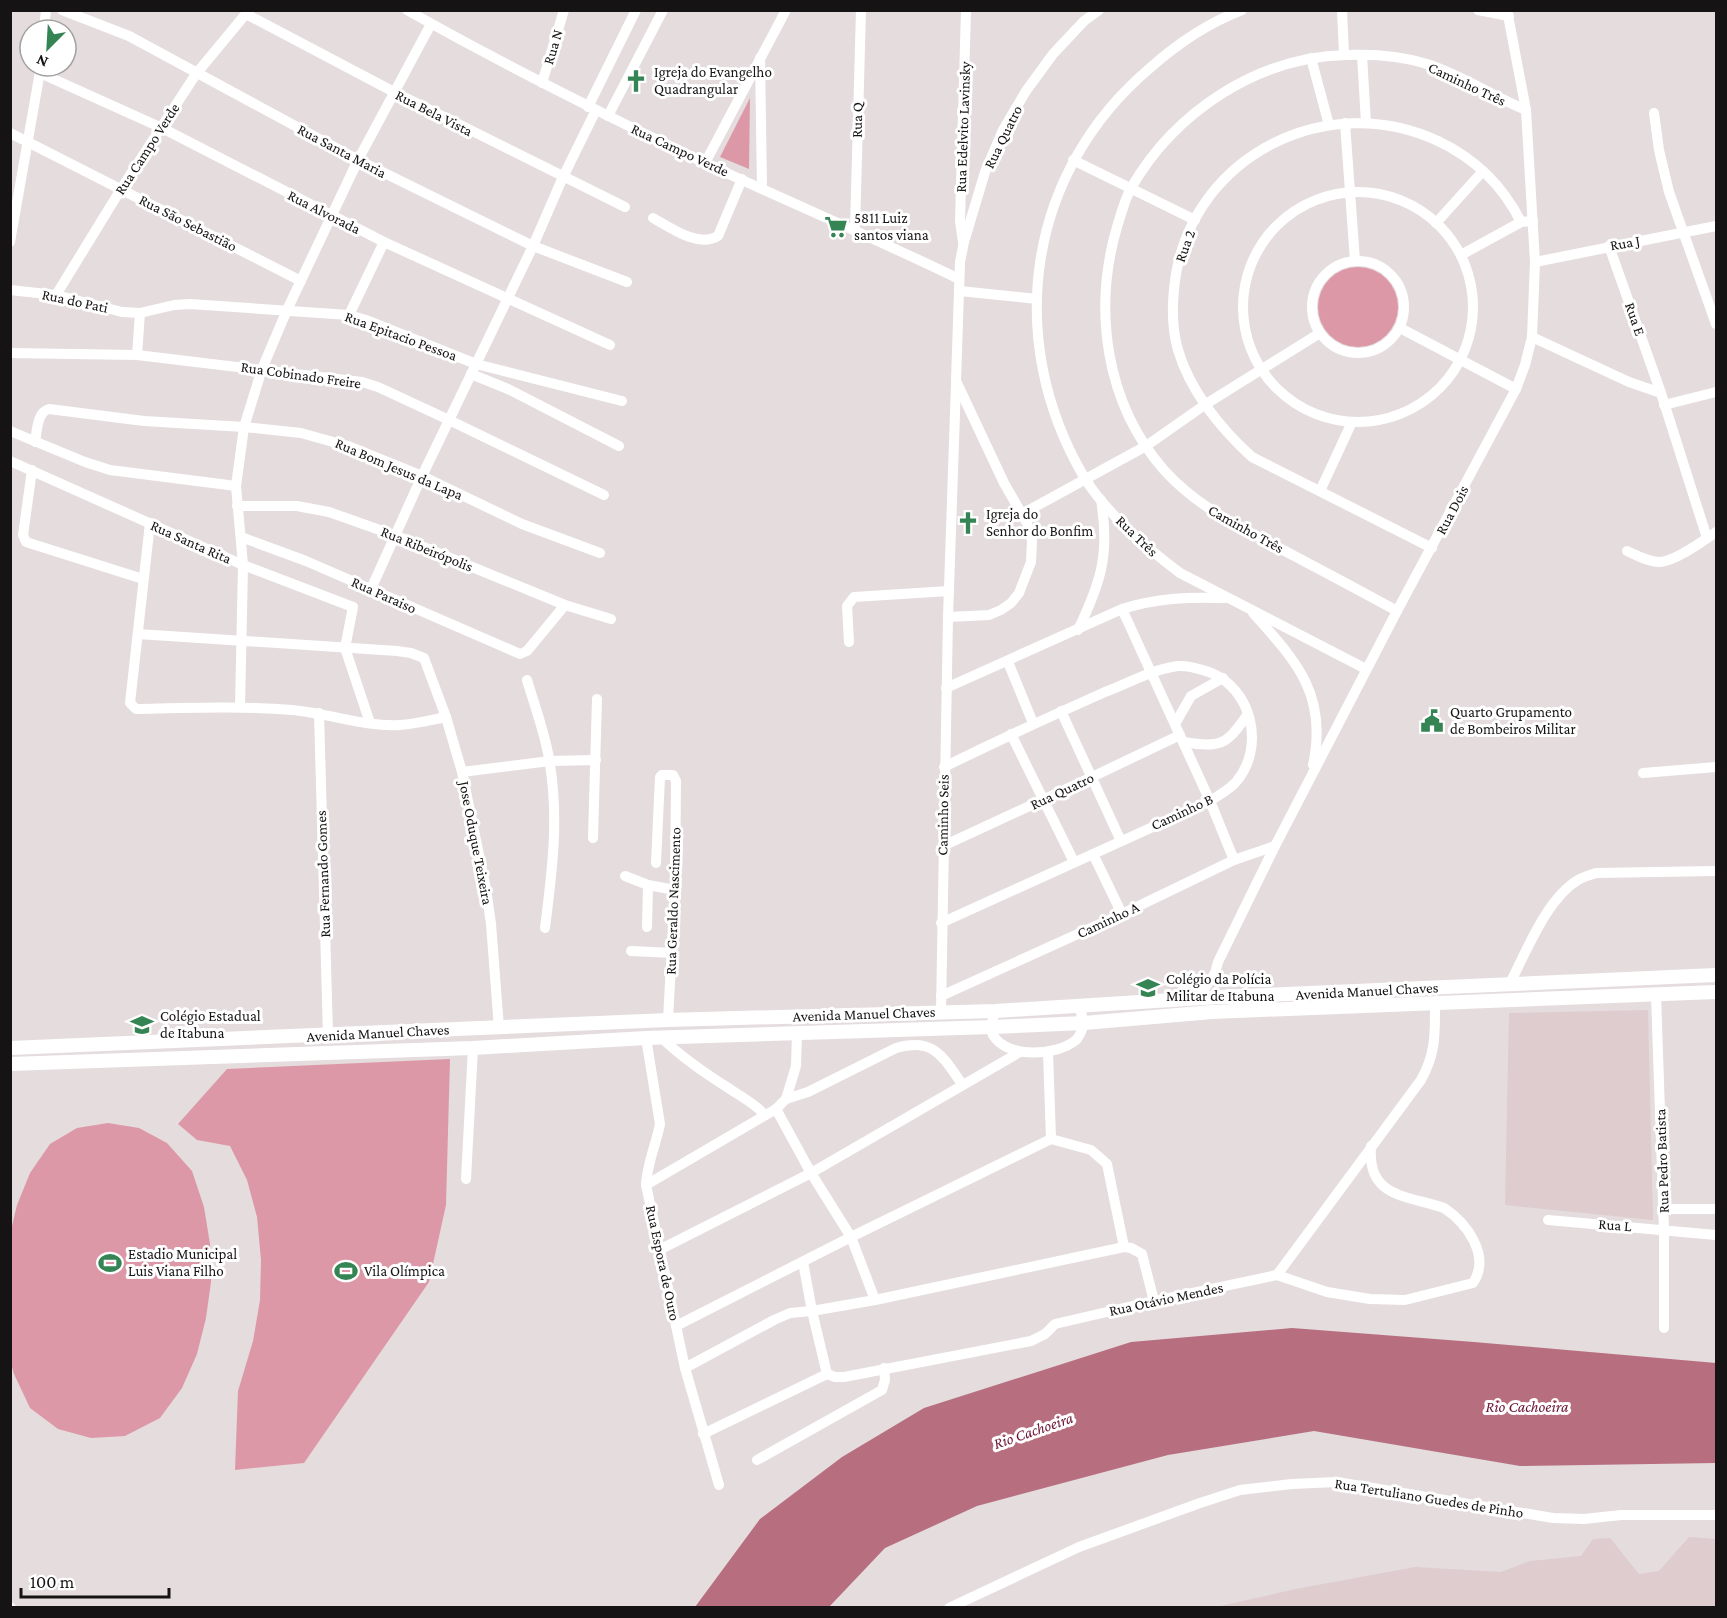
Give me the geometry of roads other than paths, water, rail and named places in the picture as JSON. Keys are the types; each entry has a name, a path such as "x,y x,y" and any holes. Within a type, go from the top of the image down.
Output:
{"main road":[{"name":"Avenida Manuel Chaves","path":"10,1048 669,1020 995,1011 1220,997 1716,975"},
{"name":"Avenida Manuel Chaves","path":"10,1064 472,1048 646,1038 992,1027 1084,1023 1212,1012 1716,992"}],"street":[{"name":"Rua Santa Maria","path":"62,10 129,36 358,160 533,246 627,282"},
{"name":"Rua Campo Verde","path":"407,10 608,116 959,279"},
{"name":"Rua N","path":"542,83 564,10"},
{"path":"371,589 394,535 533,246 636,10"},
{"path":"608,116 663,10"},
{"path":"705,163 786,10"},
{"name":"Rua Q","path":"855,230 861,10"},
{"name":"Rua Edelvito Lavinsky","path":"964,242 960,221 966,10"},
{"name":"Rua Quatro","path":"960,291 959,279 964,242 985,172 1003,130 1026,91 1053,54 1084,21 1099,10"},
{"name":"Rua Três","path":"1242,10 1198,33 1167,53 1138,78 1112,103 1073,160 1056,197 1039,270 1037,341 1044,380 1070,450 1085,479 1100,500 1159,557 1180,573 1366,669"},
{"path":"1342,10 1344,54"},
{"path":"1478,10 1508,14"},
{"name":"Rua Campo Verde","path":"56,295 121,189 196,74 248,12"},
{"name":"Rua Bela Vista","path":"248,12 394,92 625,207"},
{"name":"Rua Dois","path":"1198,999 1215,973 1218,962 1275,846 1366,669 1516,389 1525,365 1532,337 1533,221 1526,110 1508,14"},
{"path":"240,708 243,560 236,486 244,427 262,369 287,310 358,160 430,24"},
{"name":"Caminho Três","path":"1397,611 1212,512 1164,469 1146,446 1131,420 1117,384 1106,336 1104,307 1111,249 1130,189 1162,145 1204,105 1229,89 1282,65 1311,58 1344,54 1398,57 1426,63 1526,110"},
{"path":"1362,55 1366,123"},
{"path":"760,58 762,188"},
{"path":"1311,58 1329,125"},
{"path":"10,242 38,78"},
{"name":"Rua Alvorada","path":"59,78 162,128 384,242 610,345"},
{"path":"1654,112 1659,150 1669,192 1716,324"},
{"path":"1345,123 1355,261"},
{"name":"Rua 2","path":"1432,548 1252,457 1234,441 1195,390 1178,350 1174,328 1173,296 1178,264 1195,220 1215,189 1246,160 1283,138 1303,131 1345,123 1366,123 1408,129 1448,146 1484,171 1512,204 1521,222"},
{"name":"Rua São Sebastião","path":"10,133 301,281"},
{"path":"1073,160 1195,220"},
{"path":"1436,223 1484,171"},
{"path":"653,218 690,237 712,240 718,236 742,179"},
{"path":"1350,193 1376,194 1402,201 1426,214 1436,223 1446,232 1461,255 1470,280 1474,307 1471,334 1462,359 1447,381 1416,407 1385,419 1352,422 1325,417 1301,406 1280,391 1262,370 1250,346 1243,307 1246,281 1255,256 1270,234 1300,208 1324,198 1350,193"},
{"path":"1461,255 1521,222 1533,221"},
{"name":"Rua J","path":"1534,262 1716,226"},
{"path":"349,315 384,242"},
{"name":"Rua E","path":"1609,246 1712,535"},
{"path":"1355,261 1381,267 1397,282 1405,302 1405,313 1400,328 1386,345 1372,352 1361,354 1340,350 1320,333 1312,313 1313,297 1317,287 1326,274 1355,261"},
{"name":"Rua do Pati","path":"10,290 56,295 122,312 140,313"},
{"path":"960,291 1037,299"},
{"name":"Caminho Seis","path":"941,1012 946,688 960,291"},
{"name":"Rua Epitacio Pessoa","path":"140,313 174,305 190,304 349,315 366,320 474,369 622,401"},
{"path":"137,355 140,313"},
{"path":"1400,328 1516,389"},
{"path":"1022,514 1146,446 1206,404 1320,333"},
{"path":"1532,337 1629,382 1661,393"},
{"name":"Rua Cobinado Freire","path":"10,353 137,355 362,382 378,387 449,420 604,495"},
{"path":"474,369 619,446"},
{"name":"Caminho Seis","path":"948,617 989,615 1011,603 1019,593 1031,562 1032,541 1027,523 1004,483 956,381"},
{"path":"1664,405 1716,392"},
{"name":"Rua Bom Jesus da Lapa","path":"35,442 41,413 45,409 144,421 301,433 348,446 422,476 522,524 600,553"},
{"path":"1320,491 1352,422"},
{"path":"10,431 110,470 236,486"},
{"name":"Rua Santa Rita","path":"10,461 150,523 354,607 345,648"},
{"path":"32,470 23,535 26,542 143,579"},
{"path":"1078,630 1098,585 1104,559 1105,530 1100,500"},
{"name":"Rua Ribeirópolis","path":"237,506 297,506 315,509 394,535 565,605 611,620"},
{"path":"150,523 130,702 134,708 240,708 319,713 370,723 400,725 446,717"},
{"path":"1628,551 1646,560 1660,562 1712,535"},
{"name":"Rua Paraiso","path":"242,540 306,561 518,653 526,652 565,605"},
{"path":"849,642 847,606 854,597 949,591"},
{"path":"946,688 1122,609 1148,601 1175,598 1227,598"},
{"path":"1249,608 1286,649 1313,698 1318,742 1309,780"},
{"path":"1122,609 1182,738 1234,860"},
{"path":"138,634 345,648 370,723"},
{"name":"Jose Oduque Teixeira","path":"345,648 411,653 424,658 428,664 462,772 486,889 499,1028"},
{"path":"1008,662 1033,723"},
{"name":"Caminho B","path":"941,922 1210,801 1237,781 1247,761 1252,740 1248,714 1241,697 1233,687 1223,678 1190,666 1179,666 1151,673 1033,723 944,767"},
{"path":"1175,724 1191,696 1223,678"},
{"path":"527,680 550,761 556,814 555,848 544,928"},
{"path":"593,838 597,699"},
{"path":"1061,711 1121,841"},
{"name":"Rua Fernando Gomes","path":"319,713 328,1035"},
{"path":"1182,738 1202,746 1215,745 1227,740 1248,714"},
{"path":"1011,734 1074,862"},
{"name":"Rua Quatro","path":"943,846 1182,738"},
{"path":"462,772 550,761 596,760"},
{"path":"1643,773 1716,767"},
{"name":"Rua Geraldo Nascimento","path":"656,863 660,777 664,774 671,774 676,781 675,890 669,1020"},
{"name":"Caminho A","path":"940,996 1122,914 1234,860 1275,846"},
{"path":"1093,854 1122,914"},
{"path":"1509,985 1548,912 1565,890 1579,879 1596,873 1716,871"},
{"path":"625,876 648,885 675,890"},
{"path":"647,927 648,885"},
{"path":"632,951 673,953"},
{"path":"1212,1012 1220,997 1215,973"},
{"name":"Rua Pedro Batista","path":"1656,995 1664,1229 1664,1328"},
{"path":"1371,1146 1370,1162 1374,1175 1387,1190 1444,1208 1466,1231 1479,1252 1479,1270 1473,1283 1405,1300 1370,1299 1327,1292 1276,1275 1430,1064 1435,1043 1435,1004"},
{"path":"995,1011 992,1027 994,1036 1002,1043 1020,1052 1048,1052 1073,1042 1081,1034 1084,1023 1079,1006"},
{"path":"786,1099 796,1066 797,1033"},
{"name":"Rua Espora de Ouro","path":"646,1038 660,1124 647,1165 646,1185 685,1368 719,1485"},
{"path":"662,1038 672,1049 702,1072 753,1102 764,1114"},
{"path":"646,1185 776,1109 786,1099 808,1092 896,1048 909,1044 922,1044 940,1053 962,1084"},
{"path":"465,1179 472,1048"},
{"path":"659,1250 811,1173 1020,1052"},
{"path":"1048,1052 1051,1138"},
{"path":"776,1109 811,1173 851,1237 875,1299"},
{"path":"676,1326 1051,1138 1091,1150 1107,1164 1124,1247"},
{"path":"1663,1209 1716,1209"},
{"name":"Rua L","path":"1548,1220 1716,1235"},
{"path":"685,1368 790,1313 875,1299 1124,1247 1142,1254 1154,1301"},
{"path":"803,1262 827,1374"},
{"name":"Rua Otávio Mendes","path":"884,1368 1031,1341 1045,1334 1055,1324 1276,1275"},
{"path":"703,1434 827,1374 840,1378 884,1368 885,1380 882,1390 757,1460"},
{"name":"Rua Tertuliano Guedes de Pinho","path":"950,1608 1079,1547 1240,1490 1337,1482 1553,1518 1716,1515"}],"water":[{"name":"Rio Cachoeira","path":"1292,1328 1716,1363 1716,1463 1520,1466 1314,1431 1168,1455 977,1506 885,1548 829,1607 695,1607 760,1519 842,1457 924,1408 1131,1342"}],"place":[{"name":"Igreja do Evangelho Quadrangular","path":"636,81"},
{"name":"5811 Luiz santos viana","path":"836,227"},
{"name":"Igreja do Senhor do Bonfim","path":"968,523"},
{"name":"Quarto Grupamento de Bombeiros Militar","path":"1432,721"},
{"name":"Colégio da Polícia Militar de Itabuna","path":"1148,988"},
{"name":"Colégio Estadual de Itabuna","path":"142,1025"},
{"name":"Estadio Municipal Luis Viana Filho","path":"110,1263"},
{"name":"Vila Olímpica","path":"346,1271"}]}
